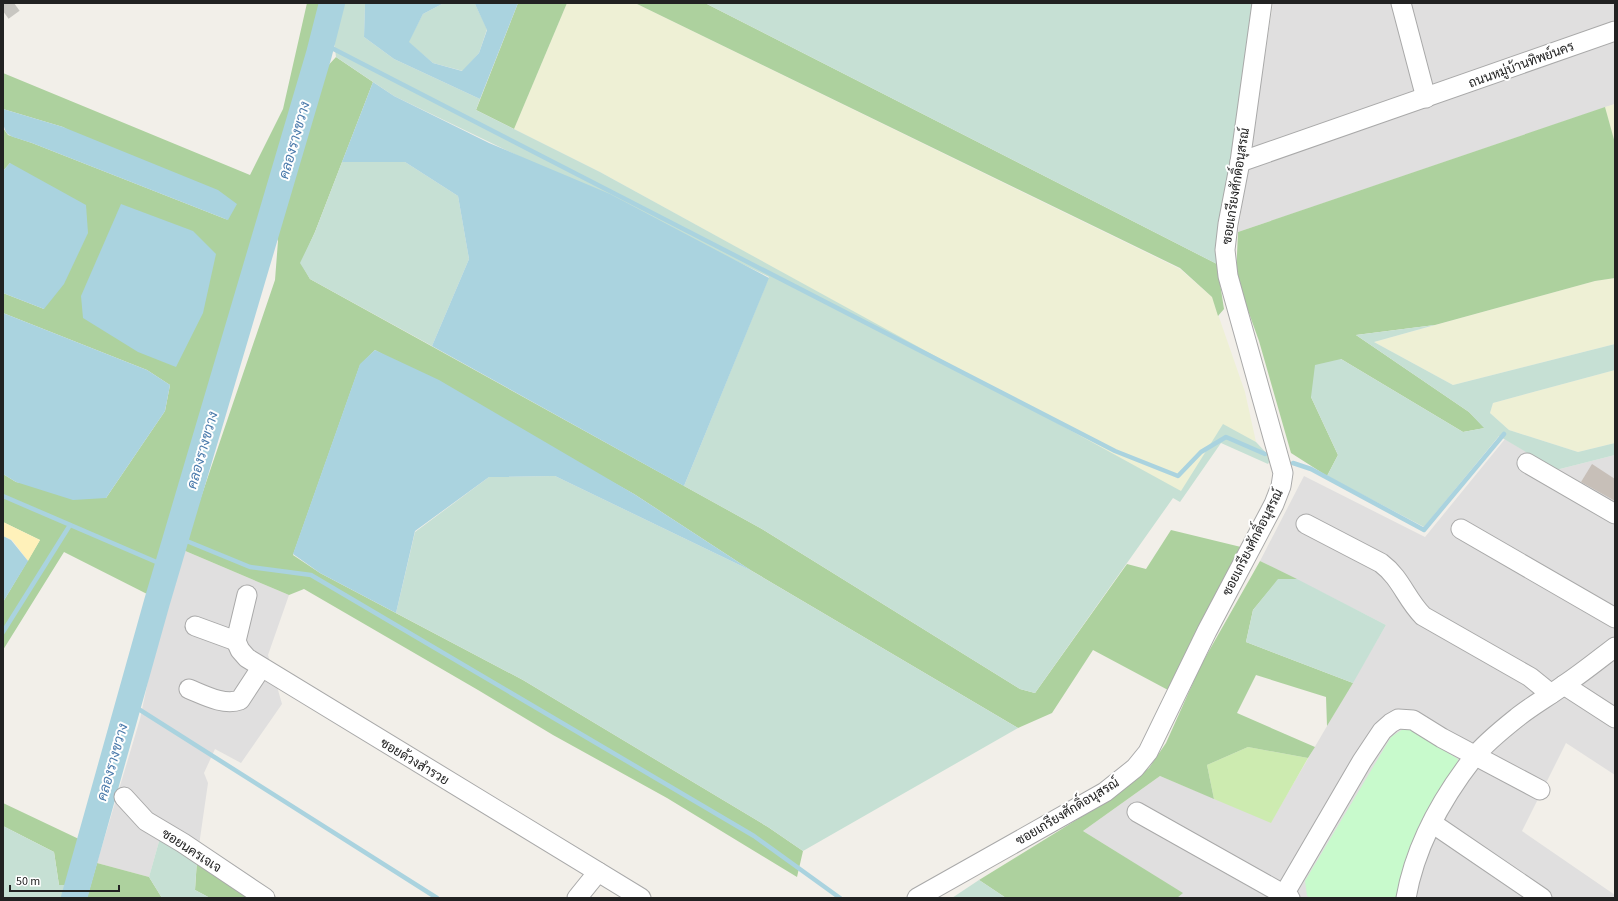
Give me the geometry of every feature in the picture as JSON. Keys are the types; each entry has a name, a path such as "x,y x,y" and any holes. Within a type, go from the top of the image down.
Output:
{"street":[{"name":"ซอยเกรียงศักดิ์อนุสรณ์","path":"917,898 1105,792 1135,768 1148,752 1206,631 1274,504 1282,486 1283,474 1228,276 1225,250 1228,224 1240,162 1262,3"},
{"path":"1401,3 1426,98"},
{"name":"ถนนหมู่บ้านทิพย์นคร","path":"1240,162 1615,31"},
{"path":"1527,463 1615,514"},
{"path":"1306,524 1381,563 1390,570 1397,578 1414,607 1423,616 1524,673 1540,684 1558,690 1615,718"},
{"path":"1461,529 1615,618"},
{"path":"195,626 236,640 247,595"},
{"name":"ซอยด้วงสำรวย","path":"236,640 240,650 247,658 261,668 641,898"},
{"path":"1406,898 1408,882 1415,861 1432,823 1445,799 1475,756 1518,717 1558,690 1615,647"},
{"path":"189,689 223,701 234,702 240,700 261,668"},
{"path":"1137,812 1285,897 1362,761 1382,731 1398,719 1413,720 1442,738 1540,790"},
{"name":"ซอยนครเจเจ","path":"124,797 146,820 265,898"},
{"path":"1432,823 1542,898"},
{"path":"577,898 598,872"}],"shaded area":[{"path":"1273,3 1615,3 1615,104 1238,232"},
{"path":"1505,439 1556,470 1615,455 1615,775 1566,743 1522,831 1615,895 1615,898 1177,898 1182,893 1083,831 1160,776 1271,822 1386,625 1260,561 1304,476 1425,537"},
{"path":"183,550 289,595 268,655 282,704 241,763 215,749 204,773 208,783 197,859 160,838 149,877 97,863 140,719 160,624"}],"green space":[{"path":"307,3 321,3 304,79 268,183 151,596 64,552 3,650 3,602 40,540 3,522 3,474 16,482 106,498 165,411 170,385 147,370 3,313 3,293 44,309 10,163 3,171 3,128 8,135 228,220 63,127 3,109 3,73 250,175 283,109"},
{"path":"340,3 365,3 364,37 394,59 480,99 476,110 600,172 1181,491 1223,424 1256,442 1271,458 1268,464 1221,443 1180,502 1173,498 1035,693 1020,689 762,529 684,486 769,277 394,96 336,57 332,25"},
{"path":"444,3 475,4 487,29 479,53 463,71 433,63 408,42 423,14"},
{"path":"518,3 567,3 514,129 476,110"},
{"path":"567,3 635,3 1180,269 1212,297 1245,392 1256,442 1223,425 1181,492 600,172 514,129"},
{"path":"635,3 705,3 1217,264 1224,309 1218,316 1212,297 1180,268"},
{"path":"705,3 1253,3 1217,264"},
{"path":"336,57 373,82 315,232 301,263 310,279 762,529 1020,689 1035,693 1127,564 1146,569 1171,530 1241,547 1168,690 1093,650 1052,713 1018,728 752,571 634,494 375,350 360,365 293,555 320,573 523,680 768,827 803,851 797,877 667,798 553,735 304,589 289,595 183,550 275,280 278,241 274,231 323,71"},
{"path":"1615,104 1615,143 1605,107"},
{"path":"1605,107 1615,143 1615,278 1595,281 1435,325 1356,335 1469,412 1485,428 1463,432 1341,359 1311,397 1338,455 1327,476 1291,453 1259,341 1236,277 1238,232"},
{"path":"342,162 405,162 458,196 469,259 432,346 310,279 300,263 315,232"},
{"path":"1615,278 1615,344 1453,385 1374,342 1595,281"},
{"path":"1435,325 1374,342 1453,385 1615,344 1615,370 1493,403 1490,413 1509,430 1578,452 1615,443 1615,455 1556,470 1499,436 1424,527 1327,476 1338,455 1311,397 1315,365 1341,359 1463,432 1484,428 1469,412 1356,335"},
{"path":"1615,370 1615,443 1578,452 1509,430 1490,413 1493,403"},
{"path":"555,476 752,571 1018,728 803,851 768,827 523,680 396,613 415,532 489,477"},
{"path":"1260,561 1297,579 1278,580 1253,610 1246,642 1353,683 1327,726 1326,697 1256,675 1237,713 1315,747 1308,758 1248,747 1207,765 1214,799 1160,776 1083,831 1183,893 1177,898 1006,898 979,880 1086,814 1149,768 1166,743 1201,665"},
{"path":"1278,579 1297,579 1386,625 1353,683 1246,642 1253,610"},
{"path":"1406,727 1458,759 1457,768 1426,816 1407,856 1399,898 1311,898 1307,896 1305,881 1391,737"},
{"path":"1248,747 1308,758 1271,823 1214,799 1207,765"},
{"path":"3,803 81,840 70,885 59,885 54,852 3,826"},
{"path":"3,826 54,852 59,885 70,885 67,898 3,898"},
{"path":"160,838 197,859 195,890 210,898 162,898 149,877"},
{"path":"197,859 258,898 210,898 195,890"},
{"path":"97,863 149,877 162,898 87,898"},
{"path":"979,880 1006,898 952,898"}],"sand":[{"path":"3,522 40,540 28,561 12,540 3,536"}],"water":[{"path":"365,3 444,3 423,14 409,42 433,63 462,71 479,53 487,30 475,4 469,3 518,3 480,99 394,59 364,37"},
{"path":"373,82 394,96 489,143 610,194 769,278 684,486 432,346 469,259 458,196 405,162 342,162"},
{"path":"3,109 63,127 218,190 237,204 228,220 11,136 5,131"},
{"path":"10,163 86,205 88,233 64,284 44,309 3,293 3,171"},
{"path":"121,204 193,231 216,254 203,313 176,367 138,352 83,318 81,296"},
{"path":"3,313 147,370 170,385 165,411 106,498 73,500 16,482 3,474"},
{"path":"375,350 439,380 634,494 752,571 555,476 489,477 415,531 396,613 320,573 293,554 360,364"},
{"path":"3,536 11,540 28,561 3,602"}],"building":[{"path":"1592,464 1615,479 1615,501 1581,482"}],"waterway":[{"name":"คลองรางขวาง","path":"74,898 157,602 319,54 332,3"},
{"path":"322,43 1115,451 1178,476 1201,452 1226,437 1265,454"},
{"path":"1293,463 1311,469 1424,530 1504,434"},
{"path":"3,496 168,567"},
{"path":"3,632 70,525"},
{"path":"177,537 250,567 311,575 754,836 840,898"},
{"path":"129,703 437,898"}],"tunnel":[{"path":"3,11 14,3"}]}
